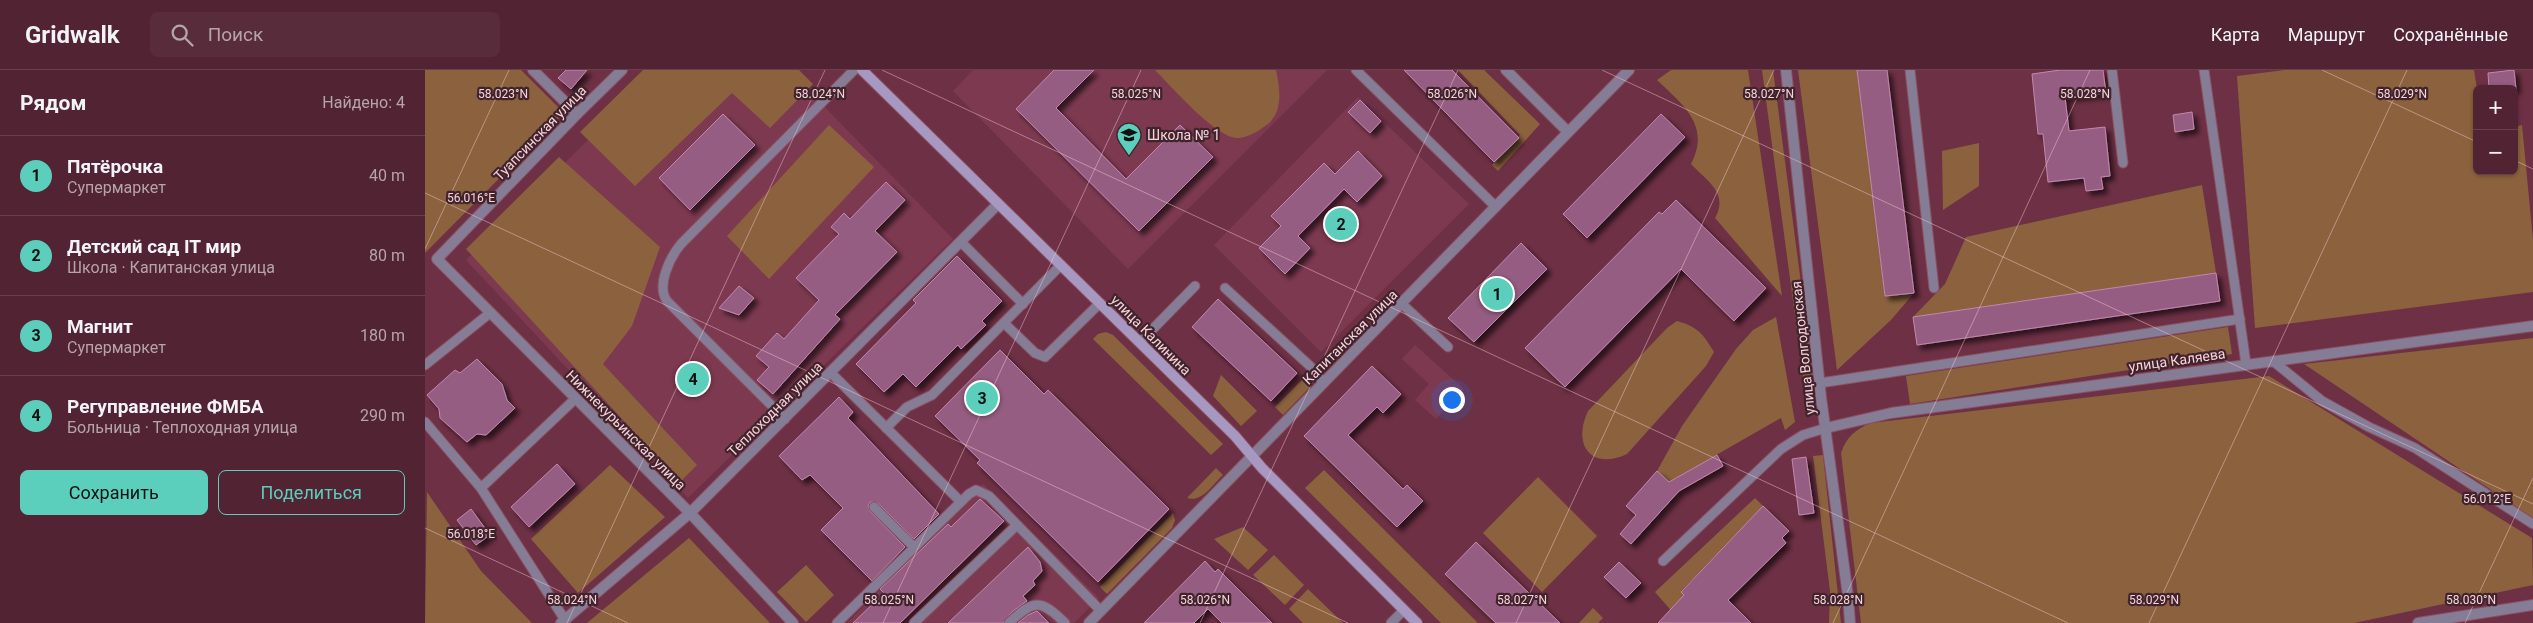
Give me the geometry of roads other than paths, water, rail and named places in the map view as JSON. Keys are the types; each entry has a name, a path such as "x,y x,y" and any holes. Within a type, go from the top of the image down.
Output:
{"main road":[{"name":"улица Калинина","path":"862,70 1235,436 1251,457 1417,623"}],"street":[{"path":"533,70 577,114"},
{"name":"Туапсинская улица","path":"437,259 622,70"},
{"path":"1506,70 1568,132"},
{"name":"Капитанская улица","path":"1089,623 1629,70"},
{"name":"улица Волгодонская","path":"1786,70 1820,383 1850,623"},
{"name":"Теплоходная улица","path":"563,621 690,513 998,204"},
{"name":"Нижнекурьинская улица","path":"437,259 690,513 793,623"},
{"name":"улица Каляева","path":"1826,428 1891,412 2533,326"},
{"path":"2418,623 2533,605"}],"lane":[{"path":"785,419 667,301 663,291 663,284 673,256 681,244 854,70"},
{"path":"1356,70 1496,207"},
{"path":"1911,70 1934,288"},
{"path":"2112,70 2123,163"},
{"path":"2204,70 2246,364"},
{"path":"961,242 1023,304"},
{"path":"887,428 907,407 932,395 1061,265"},
{"path":"1140,342 1195,286"},
{"path":"1225,288 1309,366 1324,383"},
{"path":"1004,322 1035,353 1045,357 1100,304"},
{"path":"1402,304 1448,347"},
{"path":"425,365 491,313"},
{"path":"1820,383 2239,319"},
{"path":"2273,361 2323,401 2369,427 2415,448 2533,524"},
{"path":"831,372 961,502"},
{"path":"481,488 575,399"},
{"path":"425,422 481,488 563,621"},
{"path":"1663,561 1781,449 1803,435 1826,428"},
{"path":"837,623 961,502 976,490 983,491 1101,611"},
{"path":"874,507 914,547"},
{"path":"914,623 1017,525"},
{"path":"1009,623 1025,607 1039,604 1051,609 1065,623"},
{"path":"1391,623 1404,610"}],"place":[{"name":"Школа № 1","path":"1129,156"},
{"name":"Детский сад IT мир","path":"1341,224"},
{"name":"Пятёрочка","path":"1497,294"},
{"name":"Регуправление ФМБА","path":"693,379"},
{"name":"Магнит","path":"982,398"}]}
